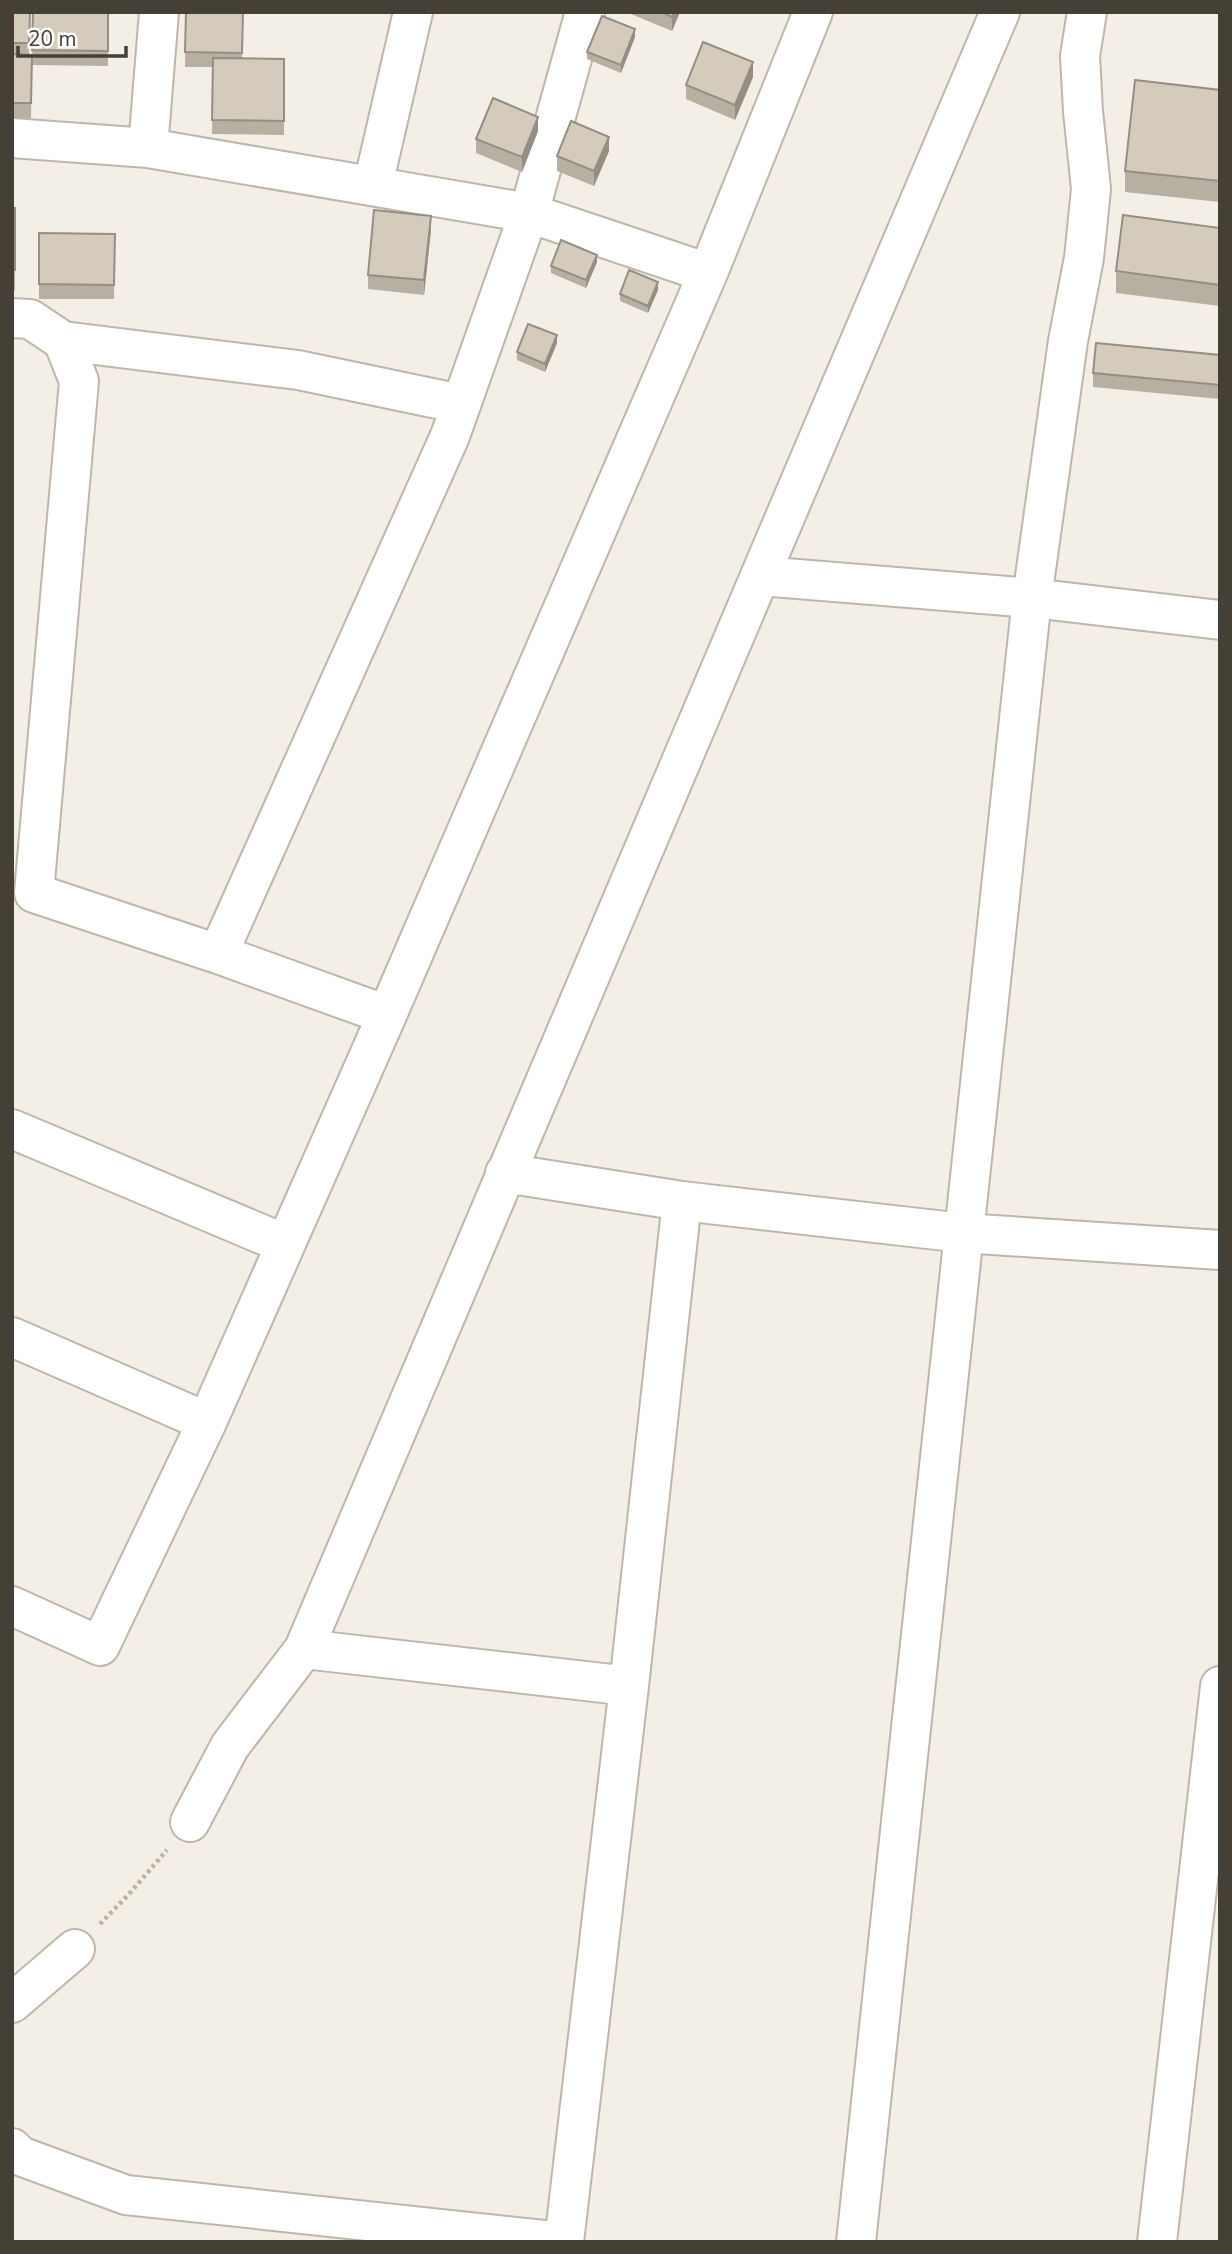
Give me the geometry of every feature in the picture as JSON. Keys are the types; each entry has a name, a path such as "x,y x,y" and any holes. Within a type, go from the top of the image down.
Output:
{"street":[{"path":"148,148 159,12"},
{"path":"373,185 413,12"},
{"path":"218,954 450,436 529,213 585,12"},
{"path":"12,1605 100,1646 207,1422 387,1015 708,273 813,12"},
{"path":"190,1822 230,1746 304,1649 1000,12"},
{"path":"856,2242 1032,598 1068,341 1084,258 1091,189 1080,56 1087,12"},
{"path":"12,138 148,148 529,213 708,273"},
{"path":"12,318 30,319 63,341 298,370 461,404"},
{"path":"63,341 79,381 23,890 218,954 387,1015"},
{"path":"760,576 1032,598 1220,620"},
{"path":"12,1129 285,1244"},
{"path":"505,1173 682,1201 963,1233 1220,1250"},
{"path":"12,2148 20,2155 126,2195 564,2242 682,1201"},
{"path":"12,1337 207,1422"},
{"path":"304,1649 629,1686"},
{"path":"1157,2242 1220,1686"},
{"path":"12,2003 75,1949"}],"path":[{"path":"75,1949 130,1894 190,1822"}],"building":[{"path":"12,12 30,12 29,43 12,43"},
{"path":"33,12 108,12 108,51 32,50"},
{"path":"186,12 243,12 242,53 185,52"},
{"path":"661,12 674,12 672,17"},
{"path":"602,16 635,29 621,65 587,52"},
{"path":"703,42 753,62 735,105 686,85"},
{"path":"12,54 32,55 31,103 12,103"},
{"path":"213,58 284,59 284,121 212,120"},
{"path":"1135,80 1220,90 1220,181 1125,171"},
{"path":"493,98 538,117 522,157 476,139"},
{"path":"571,121 609,137 594,171 557,156"},
{"path":"12,208 15,208 15,270 12,270"},
{"path":"374,210 431,216 424,280 368,275"},
{"path":"1123,215 1220,228 1220,285 1116,271"},
{"path":"39,233 115,234 114,285 39,284"},
{"path":"561,240 597,255 586,280 551,266"},
{"path":"629,270 658,282 648,306 620,294"},
{"path":"528,324 557,335 545,364 517,352"},
{"path":"1096,343 1220,355 1220,385 1093,373"}]}
